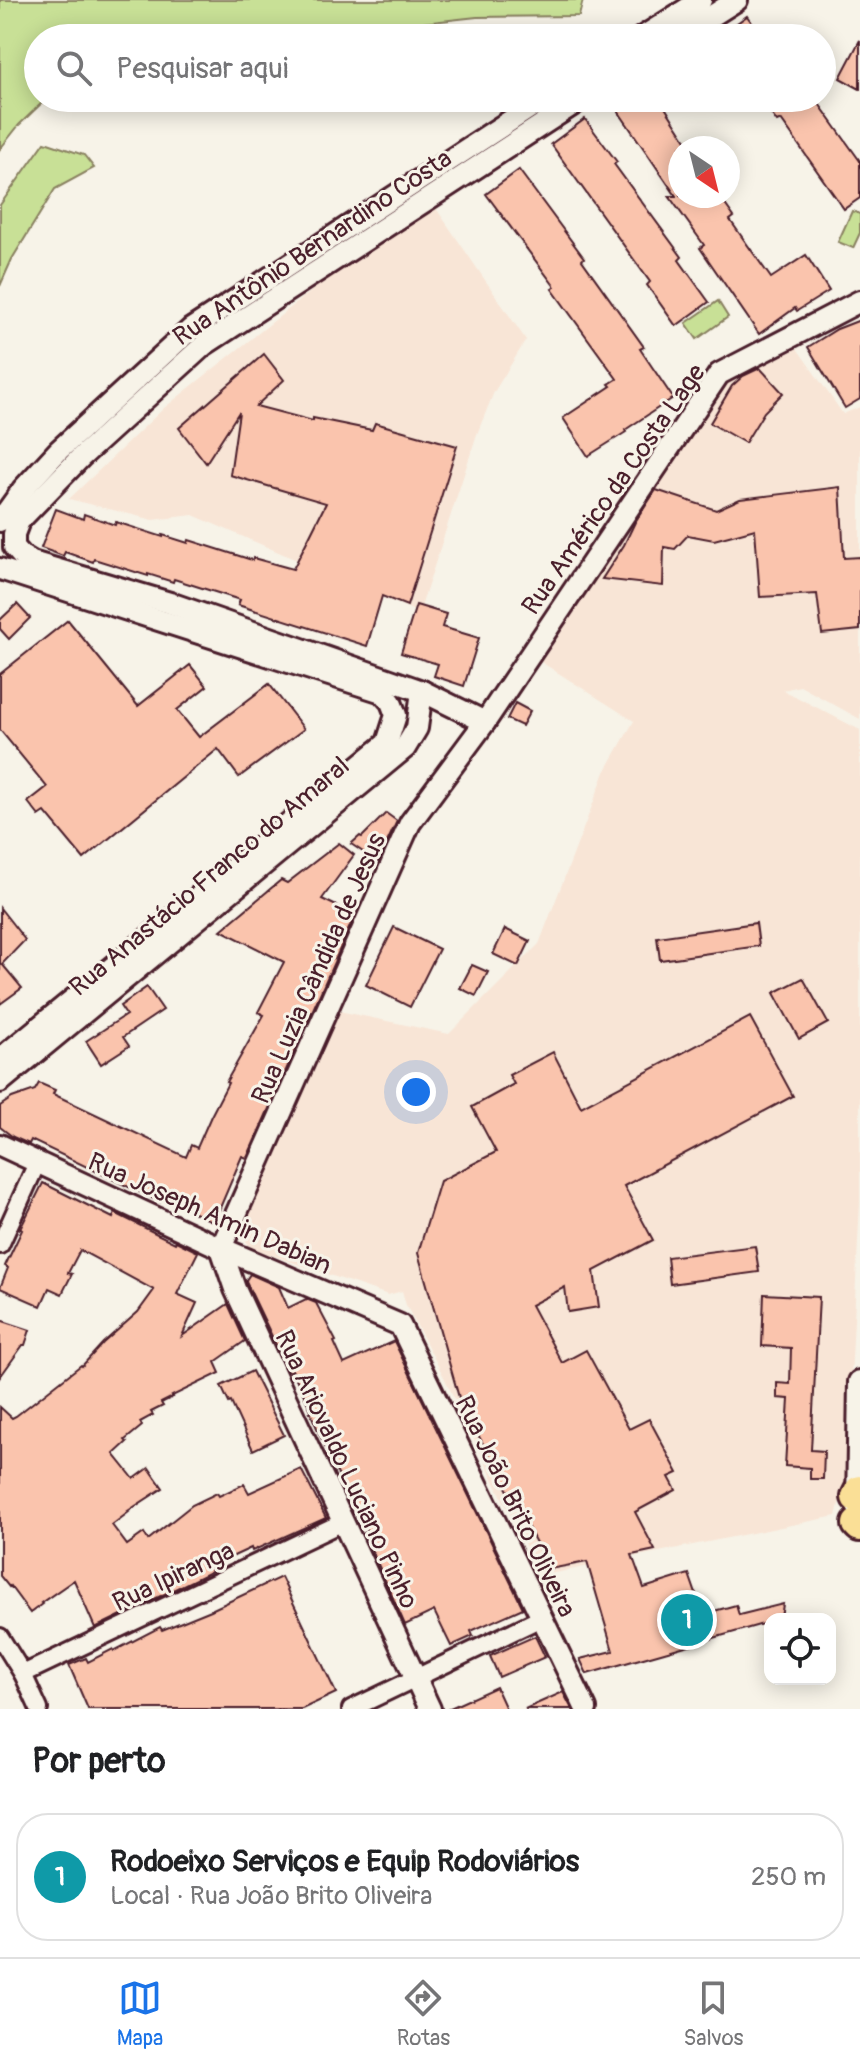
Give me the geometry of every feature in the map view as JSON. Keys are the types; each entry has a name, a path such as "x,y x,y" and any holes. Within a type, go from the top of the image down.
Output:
{"main road":[{"path":"859,1515 860,1382"}],"street":[{"path":"663,24 701,0"},
{"path":"699,24 737,0"},
{"name":"Rua Antônio Bernardino Costa","path":"0,521 23,489 59,450 191,329 524,112"},
{"name":"Rua Antônio Bernardino Costa","path":"382,692 32,562 14,547 14,534 19,521 81,457 204,345 562,112"},
{"name":"Rua Américo da Costa Lage","path":"485,722 719,374 858,298"},
{"name":"Rua Antônio Bernardino Costa","path":"0,569 168,613 422,691 485,722"},
{"name":"Rua Anastácio Franco do Amaral","path":"0,1082 405,748 417,728 422,691"},
{"name":"Rua Anastácio Franco do Amaral","path":"0,1059 387,743 396,715 391,702 382,692"},
{"name":"Rua Luzia Cândida de Jesus","path":"221,1248 410,823 485,722"},
{"name":"Rua Joseph Amin Dabian","path":"0,1145 221,1248 400,1325"},
{"path":"0,1245 37,1163"},
{"name":"Rua Ariovaldo Luciano Pinho","path":"221,1248 235,1289 430,1709"},
{"name":"Rua João Brito Oliveira","path":"400,1325 586,1709"},
{"name":"Rua Ipiranga","path":"23,1674 343,1522"},
{"path":"351,1709 541,1618"},
{"path":"0,1637 23,1674 39,1709"}],"shaded area":[{"path":"429,198 526,340 494,392 477,434 419,613 193,515 153,520 69,499 164,408"},
{"path":"789,337 843,414 860,407 860,719 800,686 783,690 860,730 860,1202 846,1476 836,1516 540,1576 406,1305 402,1291 388,1295 251,1248 241,1234 339,1011 449,1034 539,944 605,772 634,721 541,662 728,381"}],"green space":[{"path":"0,0 583,0 579,16 477,17 414,24 24,24 24,112 32,112 0,149"},
{"path":"45,142 84,155 94,168 55,189 12,259 0,286 0,205"},
{"path":"852,211 860,214 860,233 853,248 838,242"},
{"path":"718,301 728,317 697,339 686,323"}],"building":[{"path":"747,16 753,24 736,24"},
{"path":"860,40 860,89 840,78"},
{"path":"619,112 668,112 683,136 668,136 668,184"},
{"path":"770,112 825,112 860,161 860,198 844,209 781,120 777,122"},
{"path":"585,119 682,257 679,260 709,302 676,326 647,285 650,282 551,144"},
{"path":"519,170 584,258 582,260 644,347 640,349 673,398 588,456 563,418 617,379 552,289 555,287 486,194"},
{"path":"678,208 728,208 734,217 730,220 771,278 806,255 829,291 797,311 795,308 759,334 700,248 704,245"},
{"path":"860,320 860,399 845,408 808,347 837,329"},
{"path":"264,354 284,380 256,406 313,421 313,418 372,430 375,423 457,446 407,606 382,596 367,646 238,605 240,600 174,579 173,582 94,559 93,562 65,552 63,556 41,548 56,509 83,519 84,514 115,525 116,522 188,543 189,540 293,569 326,503 230,475 239,412 206,463 179,428"},
{"path":"760,368 783,393 764,412 745,443 710,423 732,386 743,376"},
{"path":"840,487 844,558 860,557 860,630 822,634 817,594 760,597 755,529 714,540 688,535 675,549 664,547 663,586 602,579 656,490 716,510 740,499"},
{"path":"17,604 30,618 9,639 0,629 0,620"},
{"path":"416,605 446,614 442,627 479,638 464,686 434,676 438,664 401,653"},
{"path":"68,620 138,706 190,665 207,686 177,710 199,737 269,684 304,729 239,777 218,749 84,859 45,812 39,816 28,802 47,787 0,730 0,674"},
{"path":"515,703 530,711 522,726 507,719"},
{"path":"386,813 397,821 378,862 351,844"},
{"path":"339,843 354,855 322,899 355,915 247,1158 242,1156 214,1222 162,1198 160,1202 31,1140 29,1144 13,1137 0,1127 0,1106 35,1090 39,1083 55,1090 53,1094 186,1157 191,1145 197,1148 226,1082 264,1015 258,1012 284,962 221,930 281,880 287,883"},
{"path":"0,908 25,940 2,964 22,988 0,1004"},
{"path":"756,923 759,946 660,960 657,937"},
{"path":"394,927 439,949 410,1007 366,985"},
{"path":"505,929 530,941 518,966 493,954"},
{"path":"472,965 488,972 476,996 460,988"},
{"path":"803,978 828,1023 799,1039 774,993"},
{"path":"147,987 163,1010 123,1037 129,1046 101,1064 86,1041 126,1015 120,1006"},
{"path":"750,1017 793,1096 624,1186 653,1240 594,1271 599,1307 568,1312 565,1287 531,1305 562,1363 586,1350 629,1429 649,1419 678,1473 669,1477 676,1490 635,1512 655,1550 632,1555 644,1588 689,1574 703,1614 736,1605 739,1615 783,1604 782,1613 764,1613 764,1624 587,1674 580,1659 613,1651 587,1562 550,1569 460,1401 418,1253 440,1181 496,1152 472,1107 514,1084 509,1075 553,1052 581,1107"},
{"path":"43,1183 113,1218 115,1213 198,1252 177,1294 197,1303 182,1336 228,1304 245,1341 215,1362 220,1373 161,1403 163,1406 140,1422 142,1426 114,1454 134,1479 149,1468 163,1488 112,1525 127,1545 144,1533 148,1540 192,1505 217,1493 219,1496 244,1484 249,1493 301,1469 326,1518 210,1567 212,1571 95,1628 74,1580 30,1613 0,1576 0,1407 12,1418 16,1416 82,1366 138,1312 154,1290 80,1250 62,1294 49,1288 41,1306 0,1288 20,1229"},
{"path":"755,1246 759,1272 670,1284 667,1257"},
{"path":"250,1274 279,1287 288,1308 306,1299 316,1303 344,1364 394,1341 523,1608 471,1631 473,1636 451,1646 434,1611 405,1625 364,1533 367,1531 334,1467 312,1412 247,1284"},
{"path":"764,1294 819,1297 811,1450 824,1451 823,1479 810,1479 810,1468 785,1466 789,1399 777,1398 777,1383 790,1384 791,1348 762,1346"},
{"path":"0,1320 30,1330 25,1345 0,1377"},
{"path":"252,1371 284,1435 253,1450 221,1386"},
{"path":"281,1577 336,1693 302,1709 88,1709 69,1665 86,1658 88,1662 160,1627 162,1630 211,1610"},
{"path":"535,1636 545,1657 499,1677 490,1656"},
{"path":"496,1687 506,1709 448,1709"},
{"path":"563,1692 572,1709 525,1709"}],"place":[{"name":"Rodoeixo Serviços e Equip Rodoviários","path":"687,1620"}]}
